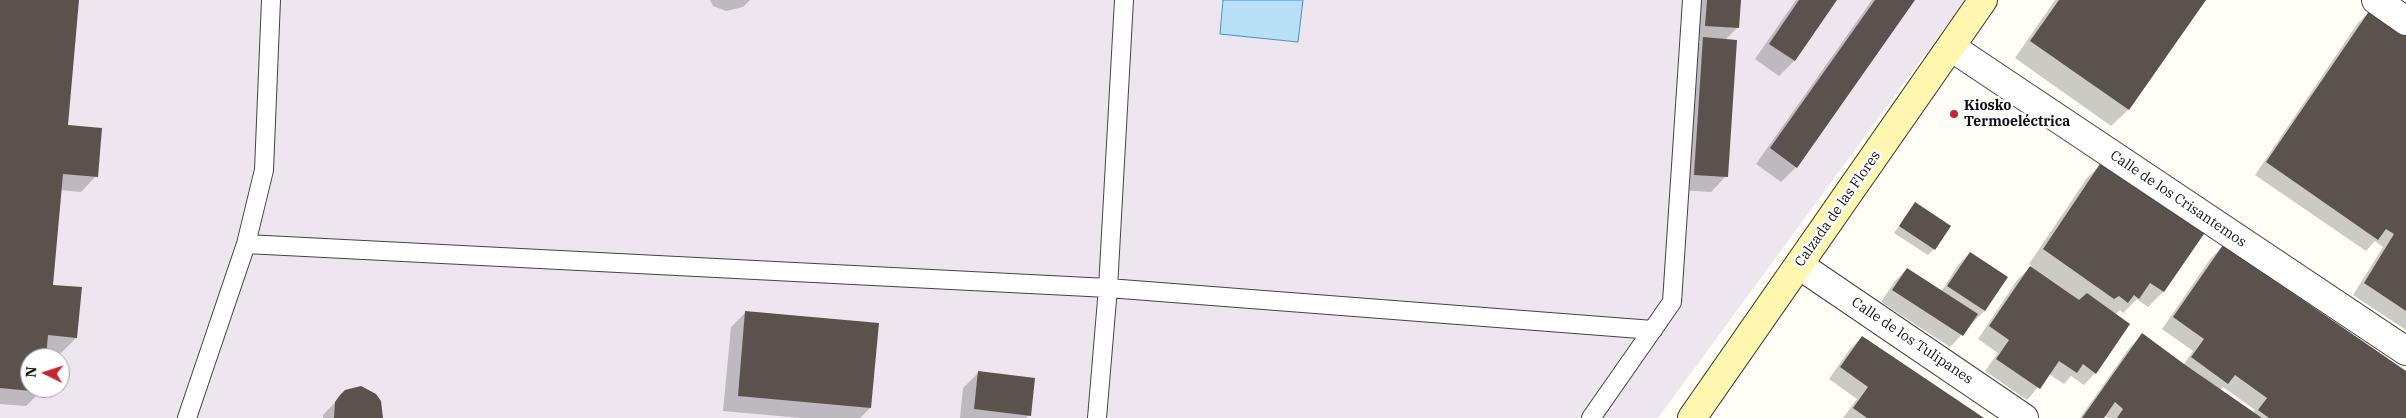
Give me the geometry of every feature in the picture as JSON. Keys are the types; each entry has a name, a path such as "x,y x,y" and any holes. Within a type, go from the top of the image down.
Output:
{"main road":[{"name":"Calzada de las Flores","path":"1692,418 1984,0"}],"street":[{"path":"2376,0 2406,22"},
{"name":"Calle de los Crisantemos","path":"1951,47 2406,351"},
{"name":"Calle de los Tulipanes","path":"1799,265 2024,418"}],"lane":[{"path":"187,418 246,244 264,170 271,0"},
{"path":"1098,418 1108,288 1124,0"},
{"path":"1591,418 1672,302 1692,0"},
{"path":"246,244 1108,288 1653,330"}],"shaded area":[{"path":"0,0 1965,0 1658,418 0,418"}],"water":[{"path":"1223,0 1303,0 1298,42 1220,34"}],"building":[{"path":"0,0 79,0 68,125 102,128 98,177 63,174 53,285 82,287 77,338 48,335 47,348 20,348 20,390 0,388"},
{"path":"1707,0 1741,0 1739,28 1705,26"},
{"path":"1799,0 1837,0 1795,61 1769,44"},
{"path":"1875,0 1915,0 1797,168 1770,148"},
{"path":"2059,0 2206,0 2129,110 2030,41"},
{"path":"2370,10 2406,35 2406,311 2364,283 2394,234 2386,229 2378,240 2266,162"},
{"path":"1703,37 1737,40 1728,177 1694,175"},
{"path":"2102,161 2206,231 2164,292 2150,283 2139,299 2134,295 2128,303 2119,296 2114,299 2043,249"},
{"path":"1915,202 1951,226 1935,250 1899,226"},
{"path":"2223,245 2406,371 2406,418 2269,418 2258,410 2267,398 2235,375 2228,384 2191,357 2204,339 2173,317"},
{"path":"1970,252 2008,277 1985,311 1947,286"},
{"path":"2030,266 2079,300 2087,293 2130,324 2096,374 2083,364 2077,373 2059,361 2040,389 1996,359 2009,340 1989,326"},
{"path":"1907,268 1978,314 1963,336 1892,290"},
{"path":"745,311 879,323 871,408 738,396"},
{"path":"2142,333 2262,418 2117,418 2123,409 2115,402 2104,418 2082,418"},
{"path":"1862,336 1984,418 1867,418 1853,408 1868,387 1840,367"},
{"path":"978,371 1035,378 1031,416 974,409"},
{"path":"361,386 376,394 381,401 383,418 334,418 335,402 340,395 345,390"}],"place":[{"name":"Kiosko Termoeléctrica","path":"1954,114"}]}
